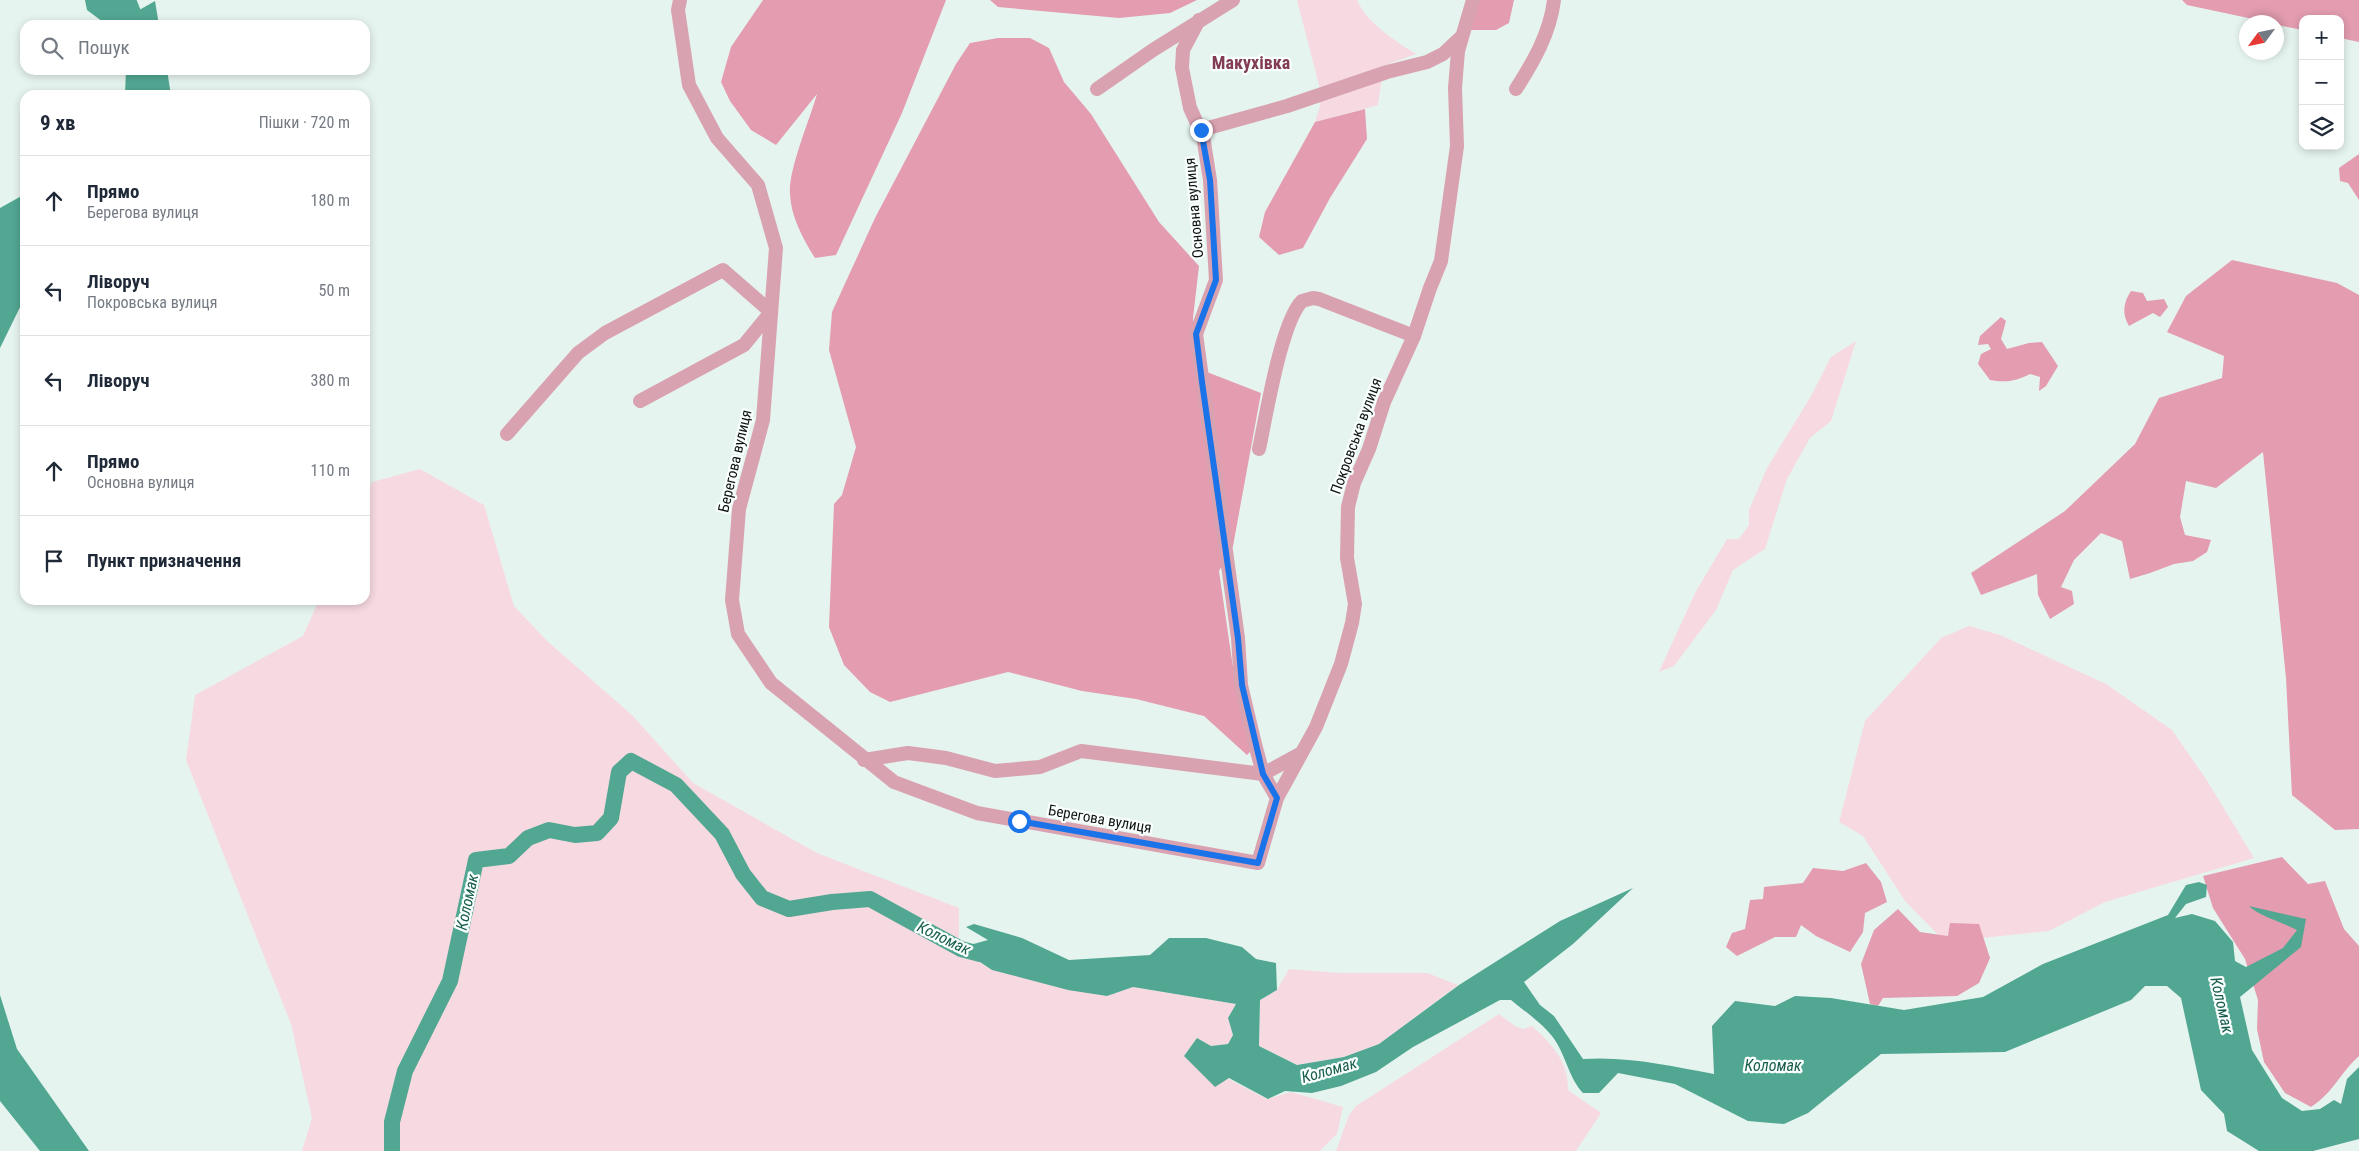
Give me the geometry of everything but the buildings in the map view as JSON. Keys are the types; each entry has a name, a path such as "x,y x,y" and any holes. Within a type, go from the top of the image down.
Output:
{"street":[{"name":"Берегова вулиця","path":"680,0 678,10 689,85 718,138 758,185 776,248 763,420 739,509 732,600 738,634 771,683 864,760 894,782 976,814 1258,863"},
{"path":"1097,89 1199,20 1233,0"},
{"name":"Покровська вулиця","path":"1258,863 1277,798 1320,718 1341,664 1352,623 1355,604 1347,558 1348,507 1384,402 1414,336 1441,261 1458,146 1454,88 1460,38 1473,0"},
{"path":"1516,89 1545,38 1552,18 1554,0"},
{"name":"Основна вулиця","path":"1199,20 1183,50 1182,68 1190,108 1201,130 1210,180 1216,280 1196,334 1238,638 1242,685 1263,774"},
{"path":"1201,130 1287,106 1387,72 1436,59 1460,38"},
{"path":"507,434 578,353 605,333 723,270 771,312 744,345 640,400"},
{"path":"1259,449 1280,354 1293,315 1302,301 1313,298 1319,299 1414,336"},
{"path":"864,760 908,754 946,758 995,771 1040,767 1081,751 1263,774 1300,754"},
{"path":"1263,774 1277,798"}],"shaded area":[{"path":"763,0 946,0 902,113 836,255 815,258 798,227 791,203 790,184 792,172 817,94 776,145 751,130 730,101 721,82 731,47"},
{"path":"990,0 1197,0 1170,13 1119,18 998,7"},
{"path":"1297,0 1357,0 1367,16 1375,24 1416,54 1320,89"},
{"path":"1479,0 1514,0 1509,23 1496,30 1470,30"},
{"path":"2182,0 2359,0 2359,42 2344,39 2344,15 2299,15 2299,29 2284,26 2284,15 2239,16 2187,5"},
{"path":"998,38 1030,38 1049,48 1064,82 1091,114 1159,222 1199,266 1193,318 1194,367 1261,393 1233,546 1219,571 1235,681 1260,742 1247,755 1204,716 1136,699 1082,691 1008,672 890,702 870,692 844,665 829,627 834,504 842,495 856,447 829,350 832,312 875,218 956,64 970,43"},
{"path":"1382,77 1378,105 1315,122 1320,106 1319,98"},
{"path":"1365,109 1367,139 1330,198 1303,248 1279,255 1259,237 1265,212 1315,122"},
{"path":"2359,154 2359,200 2348,183 2340,181 2339,168"},
{"path":"2232,260 2337,283 2359,295 2359,829 2335,830 2292,795 2286,678 2263,452 2216,488 2186,481 2180,517 2185,535 2211,540 2207,552 2193,561 2174,564 2130,579 2122,541 2101,533 2074,560 2061,587 2072,591 2074,604 2050,619 2038,595 2037,574 1981,595 1971,573 2065,511 2135,444 2159,398 2222,378 2224,356 2167,332 2186,296"},
{"path":"2131,291 2143,293 2147,301 2164,299 2168,307 2160,317 2153,313 2129,326 2124,308"},
{"path":"2001,317 2006,321 2001,339 2007,349 2029,343 2042,342 2058,366 2046,386 2039,391 2040,377 2030,374 2011,381 1990,380 1978,364 1981,354 1991,349 1988,344 1978,345 1980,336"},
{"path":"1856,341 1831,421 1810,438 1787,479 1765,549 1733,570 1716,610 1674,666 1659,672 1695,593 1727,539 1739,539 1749,525 1749,510 1767,468 1811,396 1831,357"},
{"path":"420,469 484,505 514,606 547,641 632,715 693,783 817,853 959,908 959,948 987,967 1107,996 1133,987 1236,1004 1228,1018 1233,1035 1228,1044 1211,1046 1197,1038 1184,1056 1267,1099 1291,1092 1343,1107 1337,1134 1320,1151 302,1151 312,1118 291,1024 186,760 195,695 303,636 317,605 370,605 370,487 372,482"},
{"path":"1969,626 2000,635 2106,684 2172,730 2206,779 2254,858 2105,902 2049,931 1945,942 1905,901 1863,836 1839,822 1865,721 1941,638"},
{"path":"2282,857 2308,884 2325,881 2344,929 2359,946 2359,1056 2325,1096 2311,1107 2285,1093 2264,1062 2257,1029 2258,1000 2245,959 2213,908 2203,876"},
{"path":"1866,863 1881,882 1887,902 1865,913 1863,932 1850,952 1816,936 1801,925 1796,937 1775,937 1737,956 1726,947 1732,933 1745,929 1750,900 1763,899 1764,887 1803,883 1813,868 1843,871"},
{"path":"1898,909 1920,932 1948,936 1950,923 1979,924 1990,958 1979,983 1957,996 1883,998 1878,1006 1870,1004 1861,964 1874,930"},
{"path":"1289,969 1340,973 1427,973 1458,985 1379,1044 1344,1057 1297,1065 1259,1046 1260,1000 1277,990"},
{"path":"1499,1014 1515,1026 1523,1029 1532,1026 1539,1032 1552,1046 1562,1062 1568,1080 1568,1090 1601,1113 1576,1151 1336,1151 1349,1115 1356,1106"}],"water":[{"path":"85,0 128,0 134,13 155,1 158,20 100,20 87,10"},
{"path":"126,75 168,75 170,90 125,90"},
{"path":"20,197 20,307 0,348 0,208"},
{"name":"Коломак","path":"2199,882 2207,885 2206,897 2186,904 2175,918 2192,914 2215,921 2233,942 2235,961 2246,967 2283,948 2297,930 2253,910 2249,906 2306,919 2301,947 2240,997 2252,1050 2282,1098 2302,1111 2320,1109 2334,1100 2341,1104 2347,1079 2359,1067 2359,1139 2313,1151 2259,1151 2227,1131 2224,1114 2201,1090 2181,998 2167,986 2145,986 2131,1000 2005,1052 1881,1054 1808,1113 1784,1124 1748,1121 1675,1084 1618,1073 1599,1093 1583,1093 1574,1080 1561,1050 1552,1036 1538,1021 1511,1000 1500,1000 1413,1047 1376,1072 1341,1086 1312,1093 1285,1091 1268,1099 1229,1078 1215,1087 1184,1056 1197,1038 1211,1046 1228,1044 1233,1035 1228,1018 1236,1004 1133,987 1107,996 1068,990 992,970 959,948 988,940 966,927 974,924 1022,938 1069,960 1150,955 1169,938 1206,938 1242,947 1256,959 1276,963 1277,990 1260,1000 1259,1046 1297,1065 1344,1057 1379,1044 1459,985 1560,921 1633,888 1573,944 1524,982 1540,1005 1554,1016 1583,1059 1633,1060 1714,1074 1712,1026 1735,1001 1775,1006 1795,996 1831,998 1904,1010 1983,997 2043,964 2168,915 2186,885"},
{"path":"0,995 17,1049 89,1151 40,1151 0,1101"}],"waterway":[{"name":"Коломак","path":"128,0 136,20"},
{"name":"Коломак","path":"392,1151 392,1122 405,1071 450,981 476,860 509,856 528,838 549,830 575,835 597,833 611,818 619,772 631,761 676,785 722,834 743,874 762,898 789,909 832,902 870,899 961,949 980,954"}],"district":[{"name":"Макухівка","path":"1251,62"}],"route":[{"path":"1019,821 1258,863 1277,798 1263,774 1242,685 1238,638 1196,334 1216,280 1210,180 1201,130"}]}
